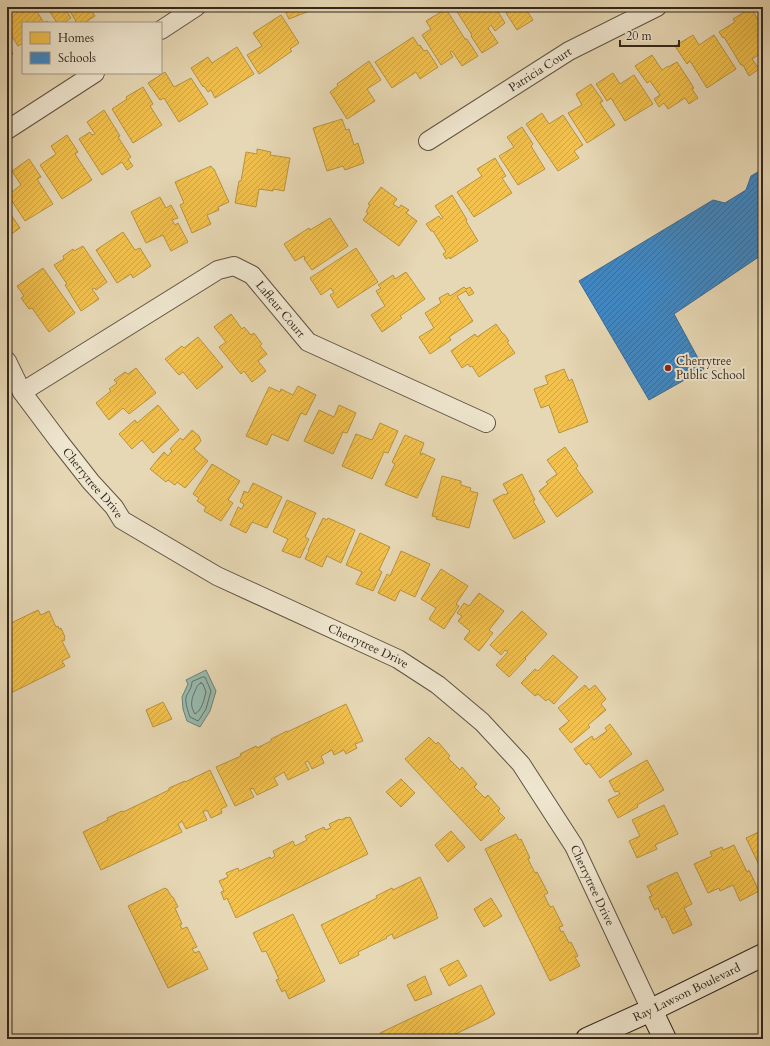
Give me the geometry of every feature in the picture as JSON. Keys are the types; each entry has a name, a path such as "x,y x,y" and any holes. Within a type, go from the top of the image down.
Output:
{"street":[{"path":"162,29 196,7"},
{"name":"Patricia Court","path":"428,141 569,51 657,7"},
{"path":"7,130 92,74"},
{"name":"Lafleur Court","path":"22,392 218,270 234,266 252,275 308,342 486,423"},
{"name":"Cherrytree Drive","path":"7,361 22,392 91,482 114,507 122,520 217,576 398,659 438,685 482,722 521,764 574,846 651,1010"},
{"name":"Ray Lawson Boulevard","path":"587,1039 651,1010 763,955"},
{"path":"651,1010 664,1039"}],"water":[{"path":"206,670 216,691 210,711 200,727 187,721 183,709 182,697 188,684 186,680"}],"building: Homes":[{"path":"13,7 34,7 43,22 22,22 22,44 18,46 7,28 7,11"},
{"path":"47,7 89,7 95,16 86,22 76,22 70,11 67,12 71,18 65,22 56,22"},
{"path":"283,7 317,7 317,8 289,19"},
{"path":"454,7 495,7 505,23 495,31 491,25 488,28 498,43 482,53"},
{"path":"507,7 528,7 526,9 533,20 517,30 506,13 509,11"},
{"path":"763,7 763,19 757,10"},
{"path":"751,8 762,26 758,28 763,37 763,52 752,59 759,69 749,76 724,37 723,38 719,32 735,22 733,19"},
{"path":"446,9 478,56 462,66 452,51 450,52 453,57 441,65 422,35 431,29 426,21"},
{"path":"281,15 299,43 290,49 292,51 259,74 247,55 262,46 253,33"},
{"path":"693,35 699,45 714,35 736,69 707,88 690,61 687,64 675,46"},
{"path":"413,37 424,51 427,50 438,67 420,79 416,72 392,88 375,62"},
{"path":"7,44 13,54 7,58"},
{"path":"237,47 254,74 215,98 211,90 208,92 204,86 203,87 191,68 208,57 212,63"},
{"path":"652,55 662,70 677,62 694,88 692,89 698,98 689,104 685,98 668,109 664,103 659,107 654,99 660,95 650,81 647,83 635,66"},
{"path":"369,61 381,80 367,89 375,101 347,119 330,92 338,86 337,84"},
{"path":"165,72 174,87 191,78 208,104 179,122 164,98 160,100 148,83"},
{"path":"613,73 620,84 634,75 653,104 625,121 611,98 607,101 596,84"},
{"path":"591,84 603,101 600,103 615,125 587,143 568,113 582,105 576,94"},
{"path":"143,87 153,104 150,106 162,125 133,143 112,109 127,99 126,97"},
{"path":"104,110 120,136 118,137 131,157 128,159 133,166 127,170 122,162 102,175 79,139 90,132 92,135 95,134 87,122"},
{"path":"542,113 549,124 563,115 583,145 574,151 579,158 558,171 526,124"},
{"path":"342,119 346,130 349,129 354,145 358,143 364,163 345,170 343,166 327,171 313,128"},
{"path":"522,127 533,144 531,146 545,169 518,185 499,156 514,147 507,137"},
{"path":"67,135 78,152 75,154 92,180 62,199 40,165 56,154 51,146"},
{"path":"257,149 271,152 270,155 290,158 284,191 259,189 256,207 235,203 239,181 241,181 246,152 257,154"},
{"path":"495,158 506,176 502,178 512,193 474,217 457,192 482,176 477,169"},
{"path":"29,159 41,177 37,179 53,204 25,221 8,195 21,185 12,171"},
{"path":"211,166 214,169 229,202 218,207 219,210 207,215 211,224 192,233 180,205 184,203 175,182"},
{"path":"381,187 397,199 393,204 399,208 401,205 409,210 406,213 417,221 399,246 363,220 368,213 366,212 370,205 368,204"},
{"path":"452,195 478,241 450,259 449,257 446,259 443,254 446,252 433,231 431,231 426,224 439,216 441,219 443,218 435,206"},
{"path":"160,197 166,208 171,205 178,218 172,220 175,225 178,223 188,242 171,251 163,235 146,243 131,212"},
{"path":"7,209 20,228 7,237"},
{"path":"330,218 348,246 312,270 304,259 304,256 295,261 284,244 309,228 310,230"},
{"path":"123,232 135,250 140,248 151,266 133,278 131,274 117,283 96,250"},
{"path":"83,246 107,282 96,290 94,288 92,289 99,299 81,311 65,285 67,284 54,265 64,259 63,256 73,249 74,251"},
{"path":"356,248 378,282 338,308 330,295 334,293 331,288 321,295 310,278"},
{"path":"43,268 75,313 49,332 32,308 29,309 21,298 24,296 17,286"},
{"path":"406,272 425,299 400,316 402,318 382,332 371,315 385,306 376,291 381,288 378,285 393,275 395,279"},
{"path":"464,287 466,289 470,287 474,293 469,296 466,291 457,296 473,321 449,337 451,340 430,354 419,337 434,328 425,313 441,303 439,298 448,293 450,296"},
{"path":"231,314 242,329 244,327 251,335 254,333 262,344 260,346 267,354 258,361 266,371 252,382 244,371 241,374 219,347 226,342 214,327"},
{"path":"496,324 509,341 507,342 515,353 479,377 472,366 470,367 468,364 462,368 451,351 475,334 477,337"},
{"path":"198,337 223,367 197,389 183,372 179,375 165,359 182,346 184,348"},
{"path":"136,368 156,393 129,414 123,408 109,420 96,403 111,391 109,389 117,383 114,380 125,372 128,374"},
{"path":"564,369 569,381 572,379 588,422 559,433 549,405 541,408 534,389 548,384 545,376"},
{"path":"298,386 316,395 306,415 301,413 288,441 272,434 267,445 246,436 269,387 280,392 281,389 293,395"},
{"path":"158,405 179,430 153,453 142,440 132,449 119,434 135,420 137,423"},
{"path":"339,405 356,413 347,433 343,432 333,454 304,441 319,410 334,417"},
{"path":"380,423 398,431 388,453 384,452 372,479 342,466 356,434 372,440"},
{"path":"192,430 199,436 201,441 194,449 208,461 185,488 177,482 175,485 168,480 166,482 150,469 164,452 168,456 172,451 170,449 180,438 183,440"},
{"path":"405,435 424,443 420,454 422,455 422,453 435,459 417,498 385,485 395,464 392,462"},
{"path":"565,447 578,466 576,468 593,492 557,517 539,491 548,484 546,482 557,474 547,460"},
{"path":"212,464 240,481 228,500 233,503 221,521 204,511 206,507 197,501 199,498 193,494"},
{"path":"522,474 535,500 533,501 545,522 514,539 493,500 508,493 503,484"},
{"path":"442,476 461,481 461,485 471,488 470,491 478,493 469,528 436,519 437,517 432,516"},
{"path":"253,483 282,497 267,528 252,522 246,533 230,525 238,507 242,509 244,504 240,502 244,491 248,493"},
{"path":"287,500 316,513 305,537 309,539 300,558 282,551 288,539 273,532"},
{"path":"323,518 327,520 328,518 355,530 341,563 327,556 322,567 305,559"},
{"path":"360,533 390,547 379,570 382,572 373,591 356,584 362,572 346,565"},
{"path":"401,551 430,564 415,597 400,590 395,601 378,593 387,574 390,576"},
{"path":"441,569 468,586 456,604 459,606 444,629 429,619 436,608 421,599"},
{"path":"479,593 504,611 489,630 493,633 479,651 464,639 470,631 458,621 462,616 457,613 464,603 469,606"},
{"path":"38,610 41,615 49,611 56,627 58,626 59,629 61,628 65,637 65,640 62,641 70,657 62,661 65,666 7,695 7,625"},
{"path":"522,611 547,634 509,677 496,665 508,652 505,650 501,655 490,645"},
{"path":"553,655 578,677 554,704 548,699 546,701 538,694 535,696 521,683 535,669 538,671"},
{"path":"585,685 589,690 595,685 606,699 601,704 606,710 588,725 590,727 571,743 559,729 569,721 558,708"},
{"path":"163,702 172,719 153,727 146,710"},
{"path":"346,704 363,741 355,744 357,748 346,754 344,750 334,755 332,750 321,756 324,763 312,769 308,761 305,762 309,770 288,780 284,772 274,778 278,785 257,795 253,788 250,789 254,797 235,806 216,767 241,756 240,754 256,746 257,748 287,731"},
{"path":"610,724 632,754 600,778 589,763 586,765 574,749 592,736 594,740 607,731 605,728"},
{"path":"429,737 436,744 438,742 450,756 448,758 460,770 462,767 477,784 474,787 485,798 488,795 500,809 498,811 505,818 481,841 405,759"},
{"path":"647,760 664,790 637,805 638,807 618,818 608,800 620,794 618,791 615,792 609,781"},
{"path":"210,770 227,806 221,809 222,813 211,818 207,810 203,812 207,820 186,829 182,821 178,824 182,832 101,870 83,832 108,820 107,818 122,811 123,812 169,790 169,788"},
{"path":"401,779 415,793 401,807 386,792"},
{"path":"664,805 678,834 655,845 657,849 637,858 629,841 640,836 632,820"},
{"path":"350,817 368,854 236,918 227,898 224,900 221,892 224,891 219,881 228,877 226,873 238,868 239,871 270,857 271,859 275,856 273,851 293,841 295,846 307,840 305,836 324,827 325,830 331,828 329,824"},
{"path":"763,830 763,865 760,867 746,838"},
{"path":"451,831 465,847 448,862 435,845"},
{"path":"516,834 519,840 521,839 535,873 537,872 548,893 544,895 550,907 553,906 563,926 559,927 561,932 563,931 569,943 571,942 578,956 575,957 580,966 550,981 485,849"},
{"path":"734,845 747,872 749,870 759,891 740,901 733,885 720,891 719,888 708,893 694,864 712,856 710,852 722,847 723,850"},
{"path":"677,872 692,904 684,908 692,925 673,934 665,916 662,918 658,908 655,910 649,897 652,896 647,886"},
{"path":"420,877 438,918 394,939 392,934 358,952 359,955 340,964 321,925 377,898 376,896 392,888 393,890"},
{"path":"165,888 173,897 178,907 175,908 182,924 180,925 182,929 187,927 197,947 192,949 195,953 199,951 208,969 168,988 128,906"},
{"path":"491,898 502,916 484,927 474,909"},
{"path":"293,914 325,981 289,999 285,990 282,992 276,980 279,979 266,951 262,952 253,933"},
{"path":"458,960 467,976 449,986 440,969"},
{"path":"425,976 432,994 415,1001 407,985"},
{"path":"481,985 495,1014 487,1019 445,1039 383,1039 380,1033"}],"building: Schools":[{"path":"763,169 763,254 674,314 704,369 649,400 579,281 713,200 725,203 746,190 751,176"}],"place":[{"name":"Cherrytree Public School","path":"668,368"}]}
